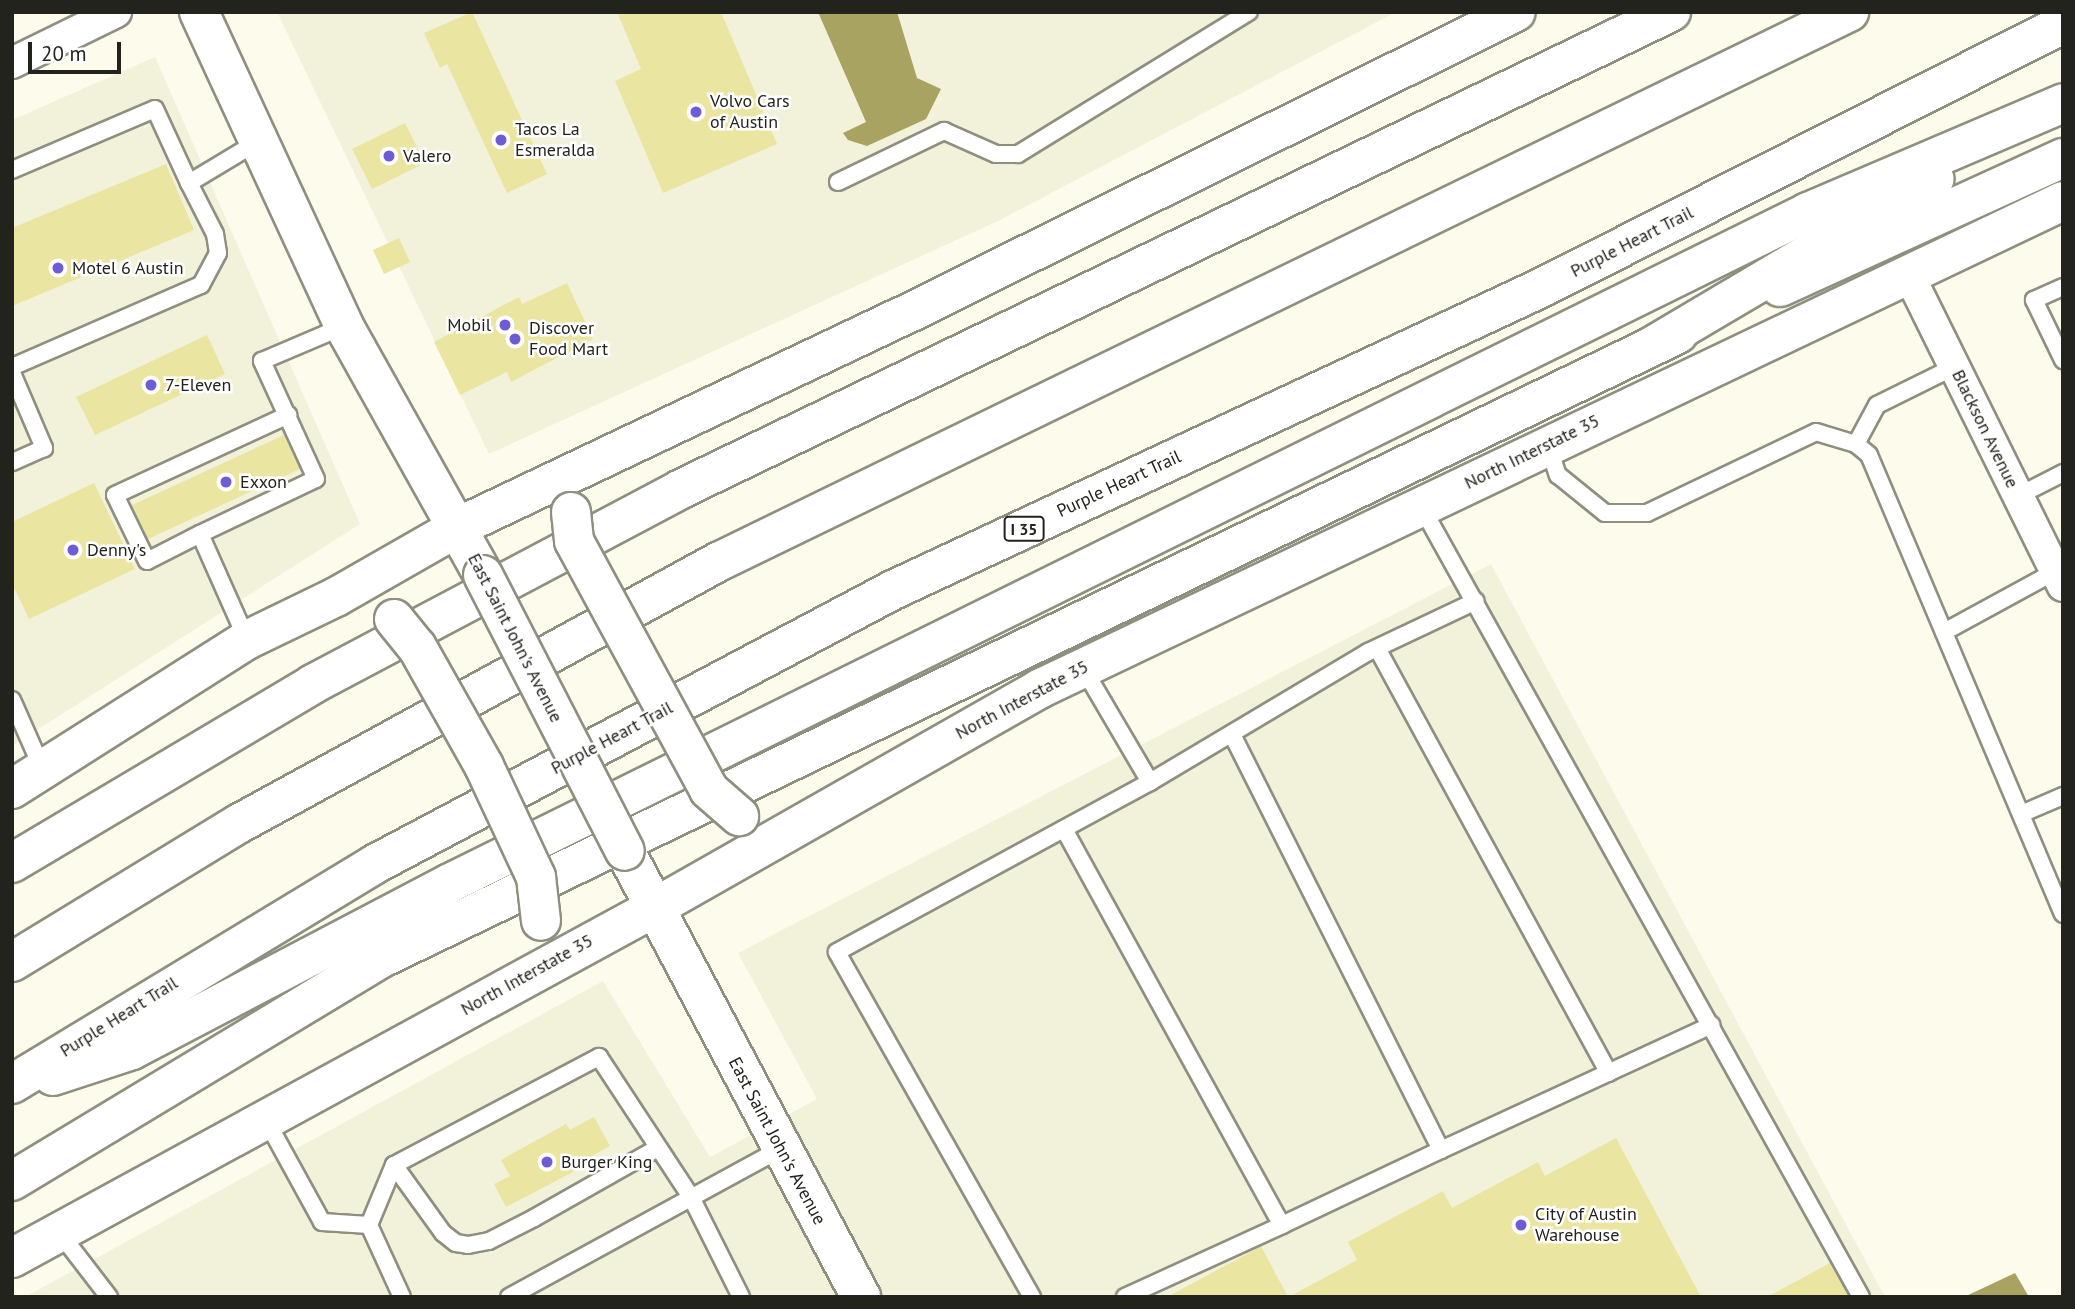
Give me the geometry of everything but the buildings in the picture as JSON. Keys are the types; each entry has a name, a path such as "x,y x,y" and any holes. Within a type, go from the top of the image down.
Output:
{"main road":[{"name":"East Saint John's Avenue","path":"199,12 344,326 458,527 779,1150 861,1297"},
{"path":"27,778 247,640 336,597 458,527 597,458 901,317 1516,12"},
{"path":"12,863 313,684 681,489 1671,12"},
{"path":"12,962 240,823 718,562 1849,12"},
{"name":"Purple Heart Trail","path":"12,1084 375,864 893,590 1541,288 2063,24"},
{"path":"12,1090 132,1050 450,883 1613,307 1808,212 2063,104"},
{"path":"1647,349 2063,104"},
{"path":"12,1181 384,957 1647,349 2063,158"},
{"name":"North Interstate 35","path":"12,1258 264,1118 654,908 787,830 1083,668 2063,201"},
{"path":"597,458 571,512 574,541 709,790 739,816 787,830"},
{"path":"336,597 368,604 394,619 416,647 484,766 536,877 541,921 508,986"}],"street":[{"path":"12,63 116,12"},
{"name":"Blackson Avenue","path":"1908,273 2059,579"}],"lane":[{"path":"838,182 944,131 996,153 1018,154 1249,12"},
{"path":"12,170 155,109 215,234 218,253 201,285 12,368"},
{"path":"189,183 259,141"},
{"path":"2063,286 2034,300 2063,360"},
{"path":"288,415 250,441 156,485 116,495 147,561 247,512 273,490 316,479 288,415 262,361 344,326"},
{"path":"1856,444 1877,405 1954,366"},
{"path":"12,373 44,447 12,462"},
{"path":"1548,445 1559,475 1605,513 1647,513 1815,432 1856,444 1869,455 2063,914"},
{"path":"2018,496 2063,473"},
{"path":"239,496 247,512"},
{"path":"1421,506 1861,1297"},
{"path":"209,510 218,526"},
{"path":"175,526 182,542"},
{"path":"200,534 247,640"},
{"path":"1944,632 2059,579"},
{"path":"1032,1297 837,952 1150,782 1377,648 1476,601"},
{"path":"1377,648 1609,1073"},
{"path":"1083,668 1150,782"},
{"path":"12,700 27,778"},
{"path":"1232,734 1441,1150"},
{"path":"2021,814 2063,796"},
{"path":"1064,829 1282,1225"},
{"path":"1125,1297 1711,1025"},
{"path":"402,1297 369,1225 394,1166 599,1057 656,1149 691,1197 741,1297"},
{"path":"264,1118 322,1222 369,1225"},
{"path":"394,1166 443,1233 456,1243 468,1245 489,1241 656,1149"},
{"path":"509,1297 779,1150"},
{"path":"58,1232 109,1297"}],"shaded area":[{"path":"277,12 1396,12 998,221 489,454"},
{"path":"818,12 897,12 917,78 941,89 926,119 867,146 848,140 843,133 866,122"},
{"path":"155,57 360,524 12,746 12,120"},
{"path":"1491,564 1885,1297 25,1297 603,981 710,1157 817,1099 738,953"},
{"path":"2015,1273 2029,1297 1964,1297"}],"place":[{"name":"Volvo Cars of Austin","path":"696,112"},
{"name":"Tacos La Esmeralda","path":"501,140"},
{"name":"Valero","path":"389,156"},
{"name":"Motel 6 Austin","path":"58,268"},
{"name":"Mobil","path":"505,325"},
{"name":"Discover Food Mart","path":"515,339"},
{"name":"7-Eleven","path":"151,385"},
{"name":"Exxon","path":"226,482"},
{"name":"Denny's","path":"73,550"},
{"name":"Burger King","path":"547,1162"},
{"name":"City of Austin Warehouse","path":"1521,1225"}]}
